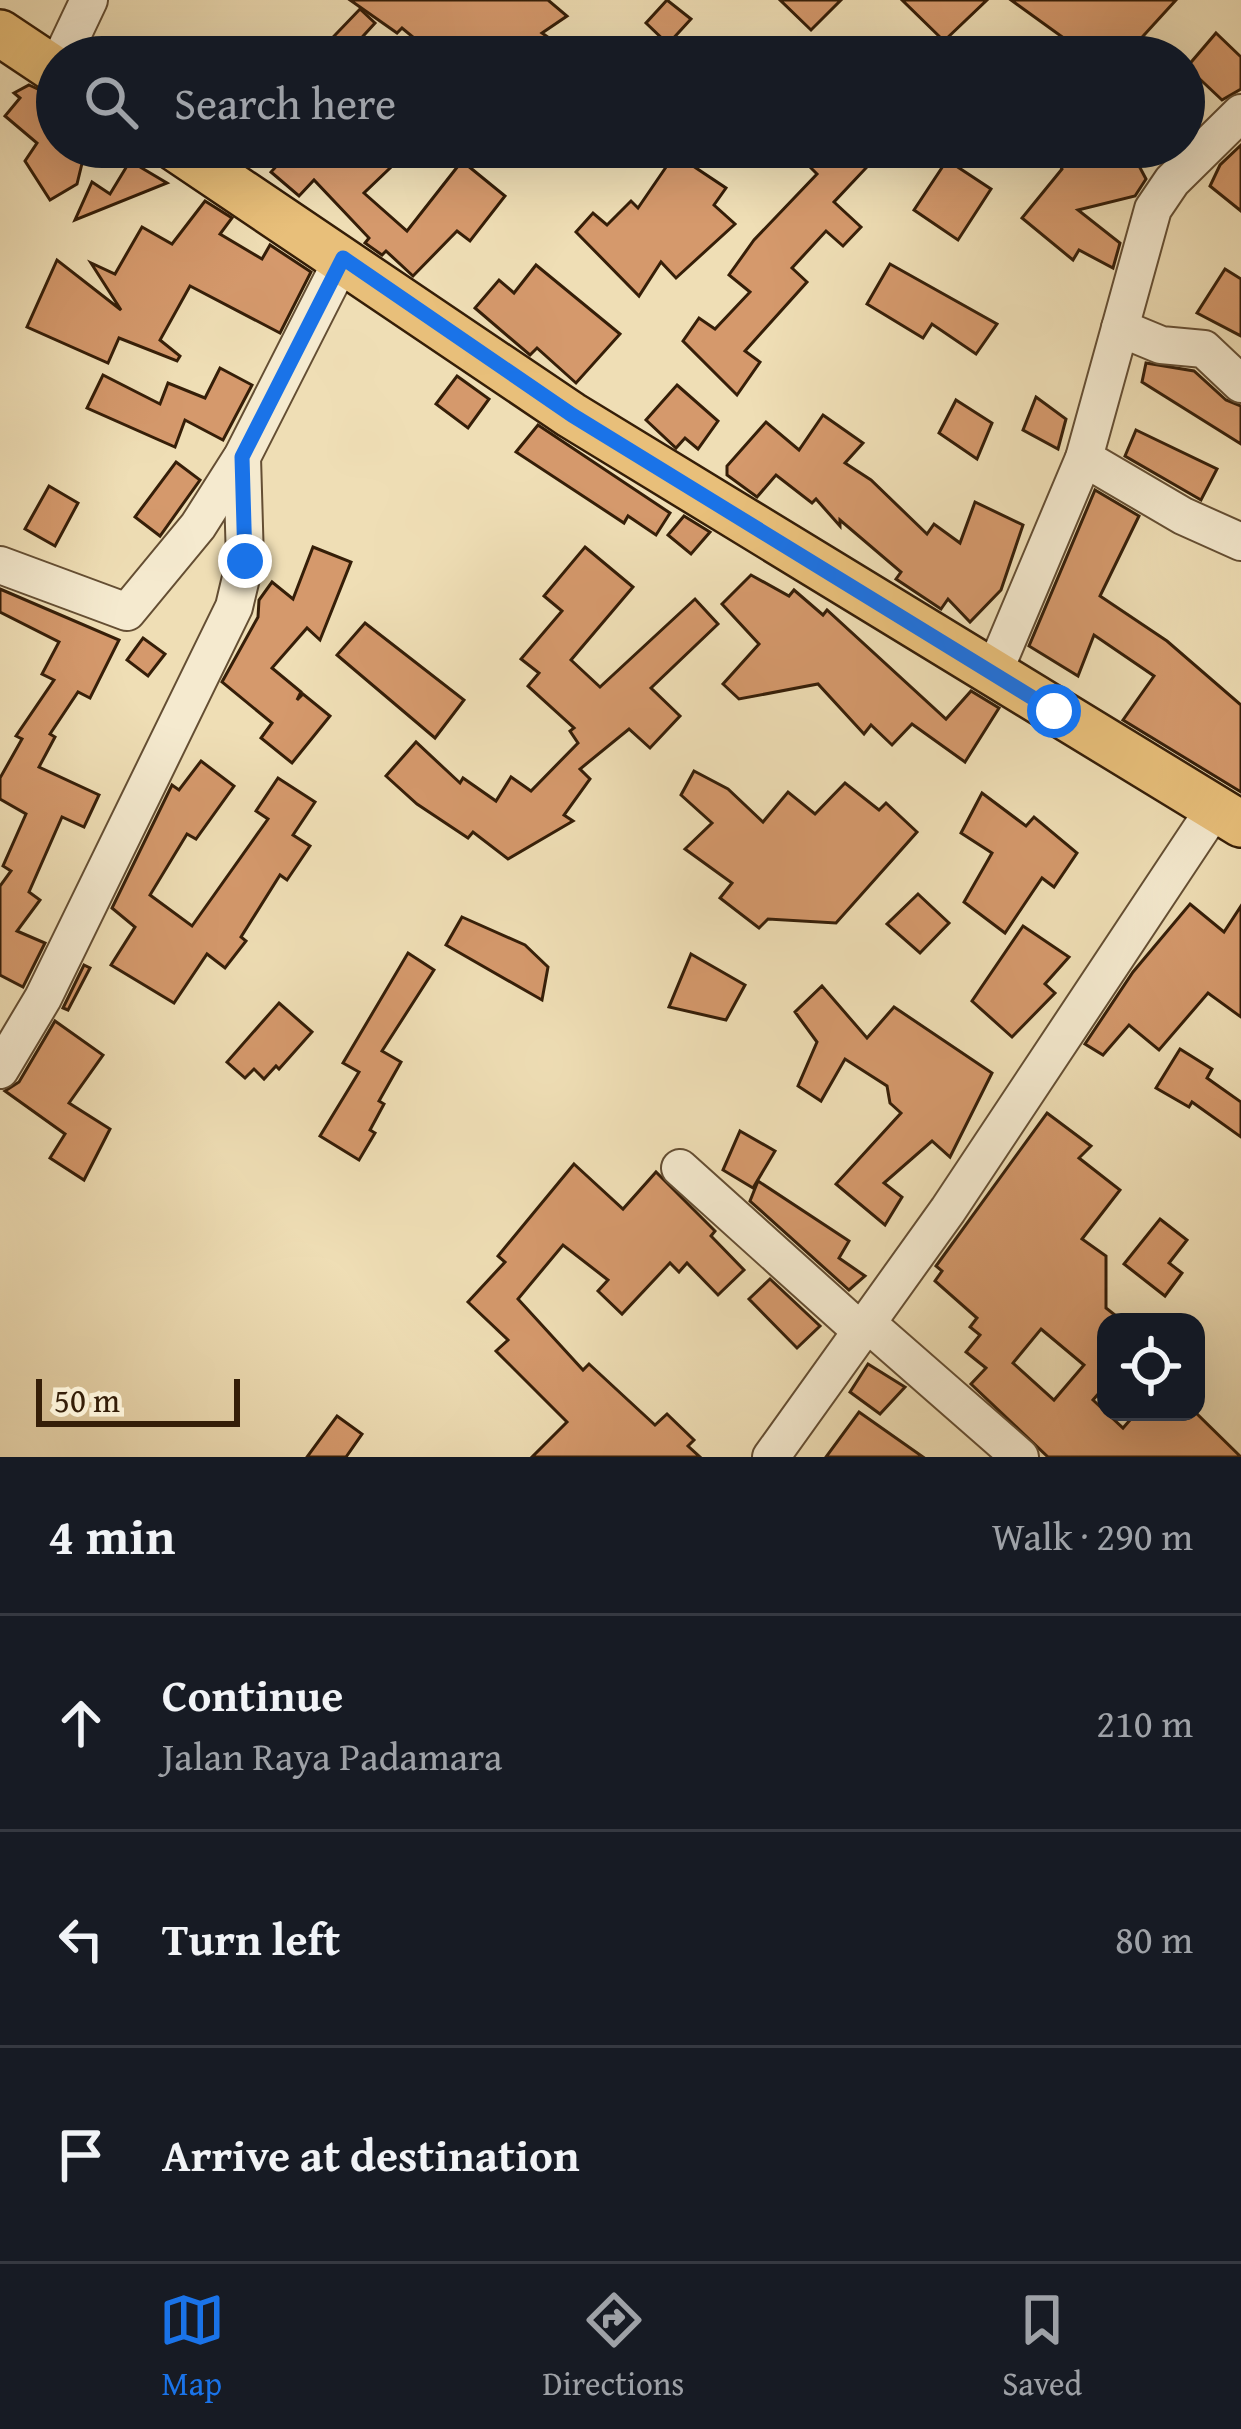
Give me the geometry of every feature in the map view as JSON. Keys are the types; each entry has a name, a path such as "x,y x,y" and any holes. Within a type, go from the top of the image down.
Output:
{"main road":[{"path":"0,33 36,56"},
{"path":"206,168 572,415 1228,816"}],"street":[{"path":"72,36 89,0"},
{"path":"1205,149 1241,113"},
{"path":"993,674 1084,458 1145,231 1161,194 1187,168"},
{"path":"0,565 128,612 198,526 242,457 343,258"},
{"path":"1120,328 1161,345 1204,349 1241,384"},
{"path":"0,1070 53,978 234,607 245,561 242,457"},
{"path":"1084,458 1184,516 1241,542"},
{"path":"771,1457 1228,816"},
{"path":"680,1168 1020,1457"}],"building":[{"path":"350,0 548,0 567,16 542,33 546,36 412,36 402,28 397,33"},
{"path":"667,0 691,19 675,36 660,36 646,23"},
{"path":"780,0 841,0 811,30"},
{"path":"902,0 987,0 949,36 939,36"},
{"path":"1011,0 1176,0 1143,36 1061,36"},
{"path":"360,9 375,23 363,36 334,36"},
{"path":"1216,33 1241,57 1241,89 1222,100 1205,84 1205,46"},
{"path":"29,85 36,88 36,142 5,116 20,98 14,93"},
{"path":"36,144 36,168 81,168 77,184 50,200 25,161"},
{"path":"1241,145 1241,211 1210,186 1220,165"},
{"path":"126,168 142,168 167,183 75,220 92,182 110,194"},
{"path":"275,168 390,168 364,193 407,231 456,168 471,168 505,196 470,241 457,231 413,276 386,251 382,255 365,243 369,238 314,180 299,196 271,172"},
{"path":"665,168 696,168 726,188 714,205 735,224 676,278 661,262 639,296 576,232 593,213 607,225 631,201 638,208"},
{"path":"811,168 866,168 834,202 861,227 843,246 826,231 792,268 807,282 745,351 760,362 737,395 683,341 699,318 715,329 750,292 729,275 754,240 817,174"},
{"path":"942,168 959,168 991,189 958,240 914,210"},
{"path":"1140,168 1146,179 1135,196 1078,210 1120,243 1113,268 1079,250 1073,260 1022,218 1062,169"},
{"path":"205,201 232,218 220,234 262,259 270,245 311,272 280,333 190,286 160,340 180,356 177,361 119,338 108,363 27,327 57,260 121,310 91,263 115,274 142,227 172,244"},
{"path":"890,264 997,324 976,354 932,324 923,338 867,304"},
{"path":"536,265 620,334 576,383 537,348 530,355 475,308 499,280 514,293"},
{"path":"1225,269 1241,279 1241,336 1197,313"},
{"path":"1146,363 1194,371 1226,400 1241,406 1241,444 1142,382"},
{"path":"220,368 252,385 223,440 185,420 175,447 87,408 103,375 160,404 168,383 205,398"},
{"path":"457,376 489,399 468,428 436,404"},
{"path":"677,385 718,421 698,449 685,438 676,448 646,420"},
{"path":"1036,397 1066,419 1058,449 1023,430"},
{"path":"956,400 992,423 977,459 939,433"},
{"path":"823,415 863,443 845,463 871,480 927,534 934,524 960,543 975,502 1023,525 1001,590 970,622 948,599 941,609 896,579 901,572 840,520 840,526 816,499 812,503 776,475 757,497 727,475 727,466 766,422 799,450"},
{"path":"538,425 670,513 656,535 628,516 624,523 516,452"},
{"path":"1136,430 1217,469 1201,500 1125,456"},
{"path":"176,462 200,480 160,536 135,517"},
{"path":"49,486 78,503 55,546 25,529"},
{"path":"1095,490 1139,516 1100,596 1167,641 1241,705 1241,792 1123,720 1154,676 1094,635 1078,676 1029,646"},
{"path":"684,516 710,532 691,554 668,535"},
{"path":"313,547 351,562 320,640 307,628 272,668 301,692 297,700 303,694 330,716 292,763 261,738 272,723 222,682 258,617 259,600 272,582 293,599"},
{"path":"585,547 633,587 571,660 600,687 695,599 718,624 651,688 680,716 650,748 629,729 580,769 590,779 564,815 573,821 508,859 473,832 468,838 417,804 386,776 416,742 460,783 463,778 496,801 511,777 531,791 578,743 570,731 574,728 528,686 539,673 521,659 562,611 544,596"},
{"path":"751,575 789,596 794,590 823,615 827,610 946,719 971,691 999,708 965,762 912,724 892,745 871,725 864,734 818,684 739,699 723,684 759,644 722,604"},
{"path":"0,589 119,640 90,698 78,692 50,734 55,737 39,767 99,795 84,827 62,817 29,892 40,900 17,931 45,943 23,987 0,975 0,886 11,871 3,866 26,814 0,799 0,778 22,739 16,736 54,680 42,674 59,642 0,612"},
{"path":"365,623 464,700 435,738 337,655"},
{"path":"143,638 165,654 148,676 127,660"},
{"path":"201,761 234,786 196,839 187,834 150,895 192,926 268,819 256,811 278,778 315,802 293,835 310,846 287,880 280,875 241,937 246,941 225,968 207,954 174,1003 111,965 135,927 112,908 172,785 179,790"},
{"path":"694,771 728,789 763,822 788,792 815,814 845,783 879,810 886,803 917,832 836,923 768,919 759,928 720,898 732,883 685,849 712,823 681,795"},
{"path":"982,793 1026,826 1034,817 1077,853 1054,887 1042,878 1005,933 964,902 992,853 961,833"},
{"path":"918,894 949,923 920,953 887,924"},
{"path":"1190,904 1224,932 1241,906 1241,1017 1208,993 1159,1050 1129,1025 1103,1055 1085,1044 1133,972"},
{"path":"462,917 525,945 548,967 542,1000 446,945"},
{"path":"1023,926 1069,957 1045,984 1055,993 1012,1037 972,1001"},
{"path":"408,953 434,970 382,1051 401,1062 379,1101 384,1104 370,1130 375,1133 359,1160 320,1136 359,1072 343,1063"},
{"path":"691,954 745,985 726,1020 669,1007"},
{"path":"84,965 90,968 68,1010 63,1008"},
{"path":"822,986 867,1038 894,1007 992,1073 950,1157 932,1141 884,1183 902,1197 885,1225 836,1184 901,1113 890,1103 887,1086 845,1059 821,1101 798,1086 817,1042 795,1012"},
{"path":"279,1003 312,1032 279,1069 276,1066 264,1079 254,1069 245,1078 227,1062"},
{"path":"55,1021 103,1055 69,1103 110,1129 84,1180 50,1158 65,1134 5,1091 19,1082"},
{"path":"1180,1049 1212,1069 1207,1078 1241,1102 1241,1137 1192,1102 1189,1107 1156,1088"},
{"path":"1047,1113 1091,1146 1079,1158 1120,1190 1082,1239 1106,1256 1106,1308 1112,1313 1097,1313 1097,1395 1093,1400 1097,1421 1116,1421 1123,1428 1129,1421 1204,1421 1241,1457 1048,1457 971,1384 986,1368 966,1352 980,1335 970,1327 977,1318 935,1281 942,1271 936,1266","holes":["1041,1329 1084,1365 1054,1400 1013,1363"]},
{"path":"740,1131 775,1151 753,1188 723,1170"},
{"path":"574,1164 623,1209 656,1172 715,1231 711,1236 744,1270 718,1295 687,1263 679,1272 670,1263 622,1314 598,1291 608,1280 563,1245 518,1299 583,1370 589,1364 655,1425 667,1414 694,1440 688,1446 700,1457 532,1457 567,1422 496,1351 508,1340 468,1302 505,1262 498,1256"},
{"path":"758,1181 849,1241 839,1258 865,1276 849,1290 750,1201"},
{"path":"1160,1219 1187,1240 1169,1263 1182,1273 1165,1296 1124,1264"},
{"path":"770,1279 820,1326 797,1348 749,1299"},
{"path":"868,1364 905,1387 880,1414 850,1392"},
{"path":"859,1412 923,1457 826,1457"},
{"path":"337,1416 362,1434 346,1457 307,1457"}],"route":[{"path":"245,561 242,457 343,258 572,415 1054,711"}]}
